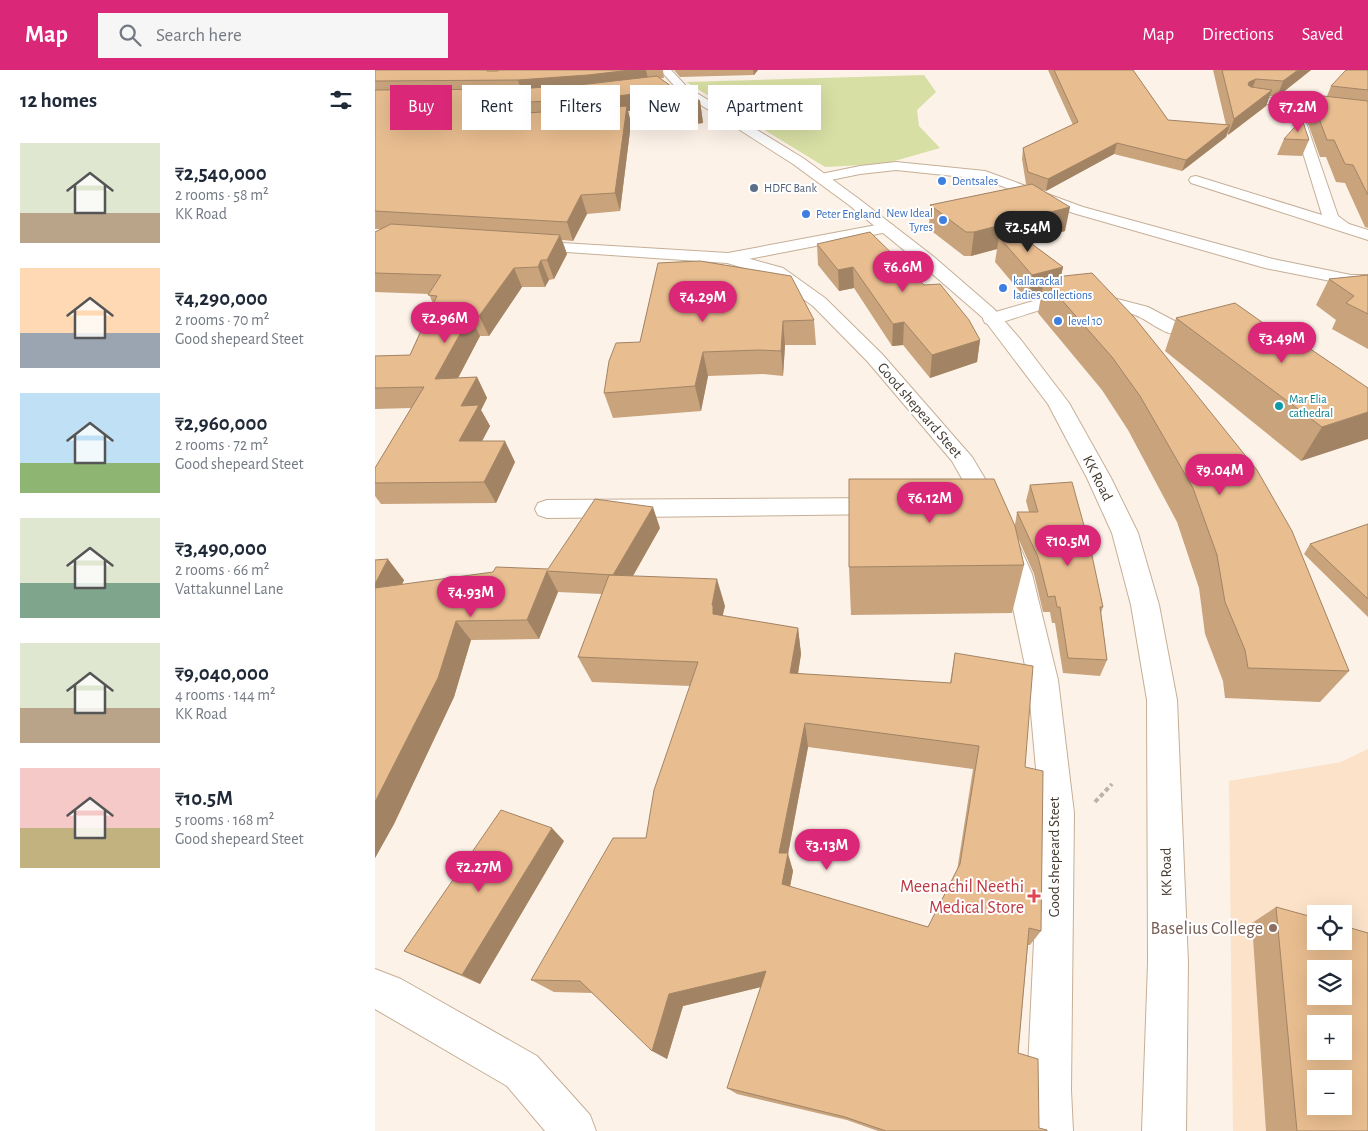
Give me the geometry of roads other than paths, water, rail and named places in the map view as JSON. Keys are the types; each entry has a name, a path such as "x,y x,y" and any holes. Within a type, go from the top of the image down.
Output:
{"main road":[{"path":"1250,99 1368,112"},
{"name":"KK Road","path":"698,102 821,178 934,266 992,319 1058,403 1099,478 1125,533 1145,605 1162,700 1167,963 1164,1131"},
{"path":"1294,104 1328,213 1338,225"},
{"path":"821,178 896,166 985,175 1078,210 1253,259 1351,280 1368,280"},
{"path":"1196,180 1338,225 1353,232 1368,235"},
{"path":"728,258 887,228"},
{"name":"Good shepeard Steet","path":"509,245 728,258 777,272 819,302 875,358 961,457 990,507 1019,574 1043,680 1057,814 1049,1090 1051,1131"},
{"path":"992,319 1058,299 1096,299 1142,311 1177,330"},
{"path":"547,508 911,506"},
{"path":"960,507 990,507"},
{"path":"375,989 387,993 522,1072 574,1131"}],"place":[{"name":"Dentsales","path":"942,181"},
{"name":"HDFC Bank","path":"754,188"},
{"name":"Peter England","path":"806,214"},
{"name":"New Ideal Tyres","path":"943,220"},
{"name":"kallarackal ladies collections","path":"1003,288"},
{"name":"level 10","path":"1058,321"},
{"name":"Mar Elia cathedral","path":"1279,406"},
{"name":"Meenachil Neethi Medical Store","path":"1034,896"},
{"name":"Baselius College","path":"1273,928"}]}
